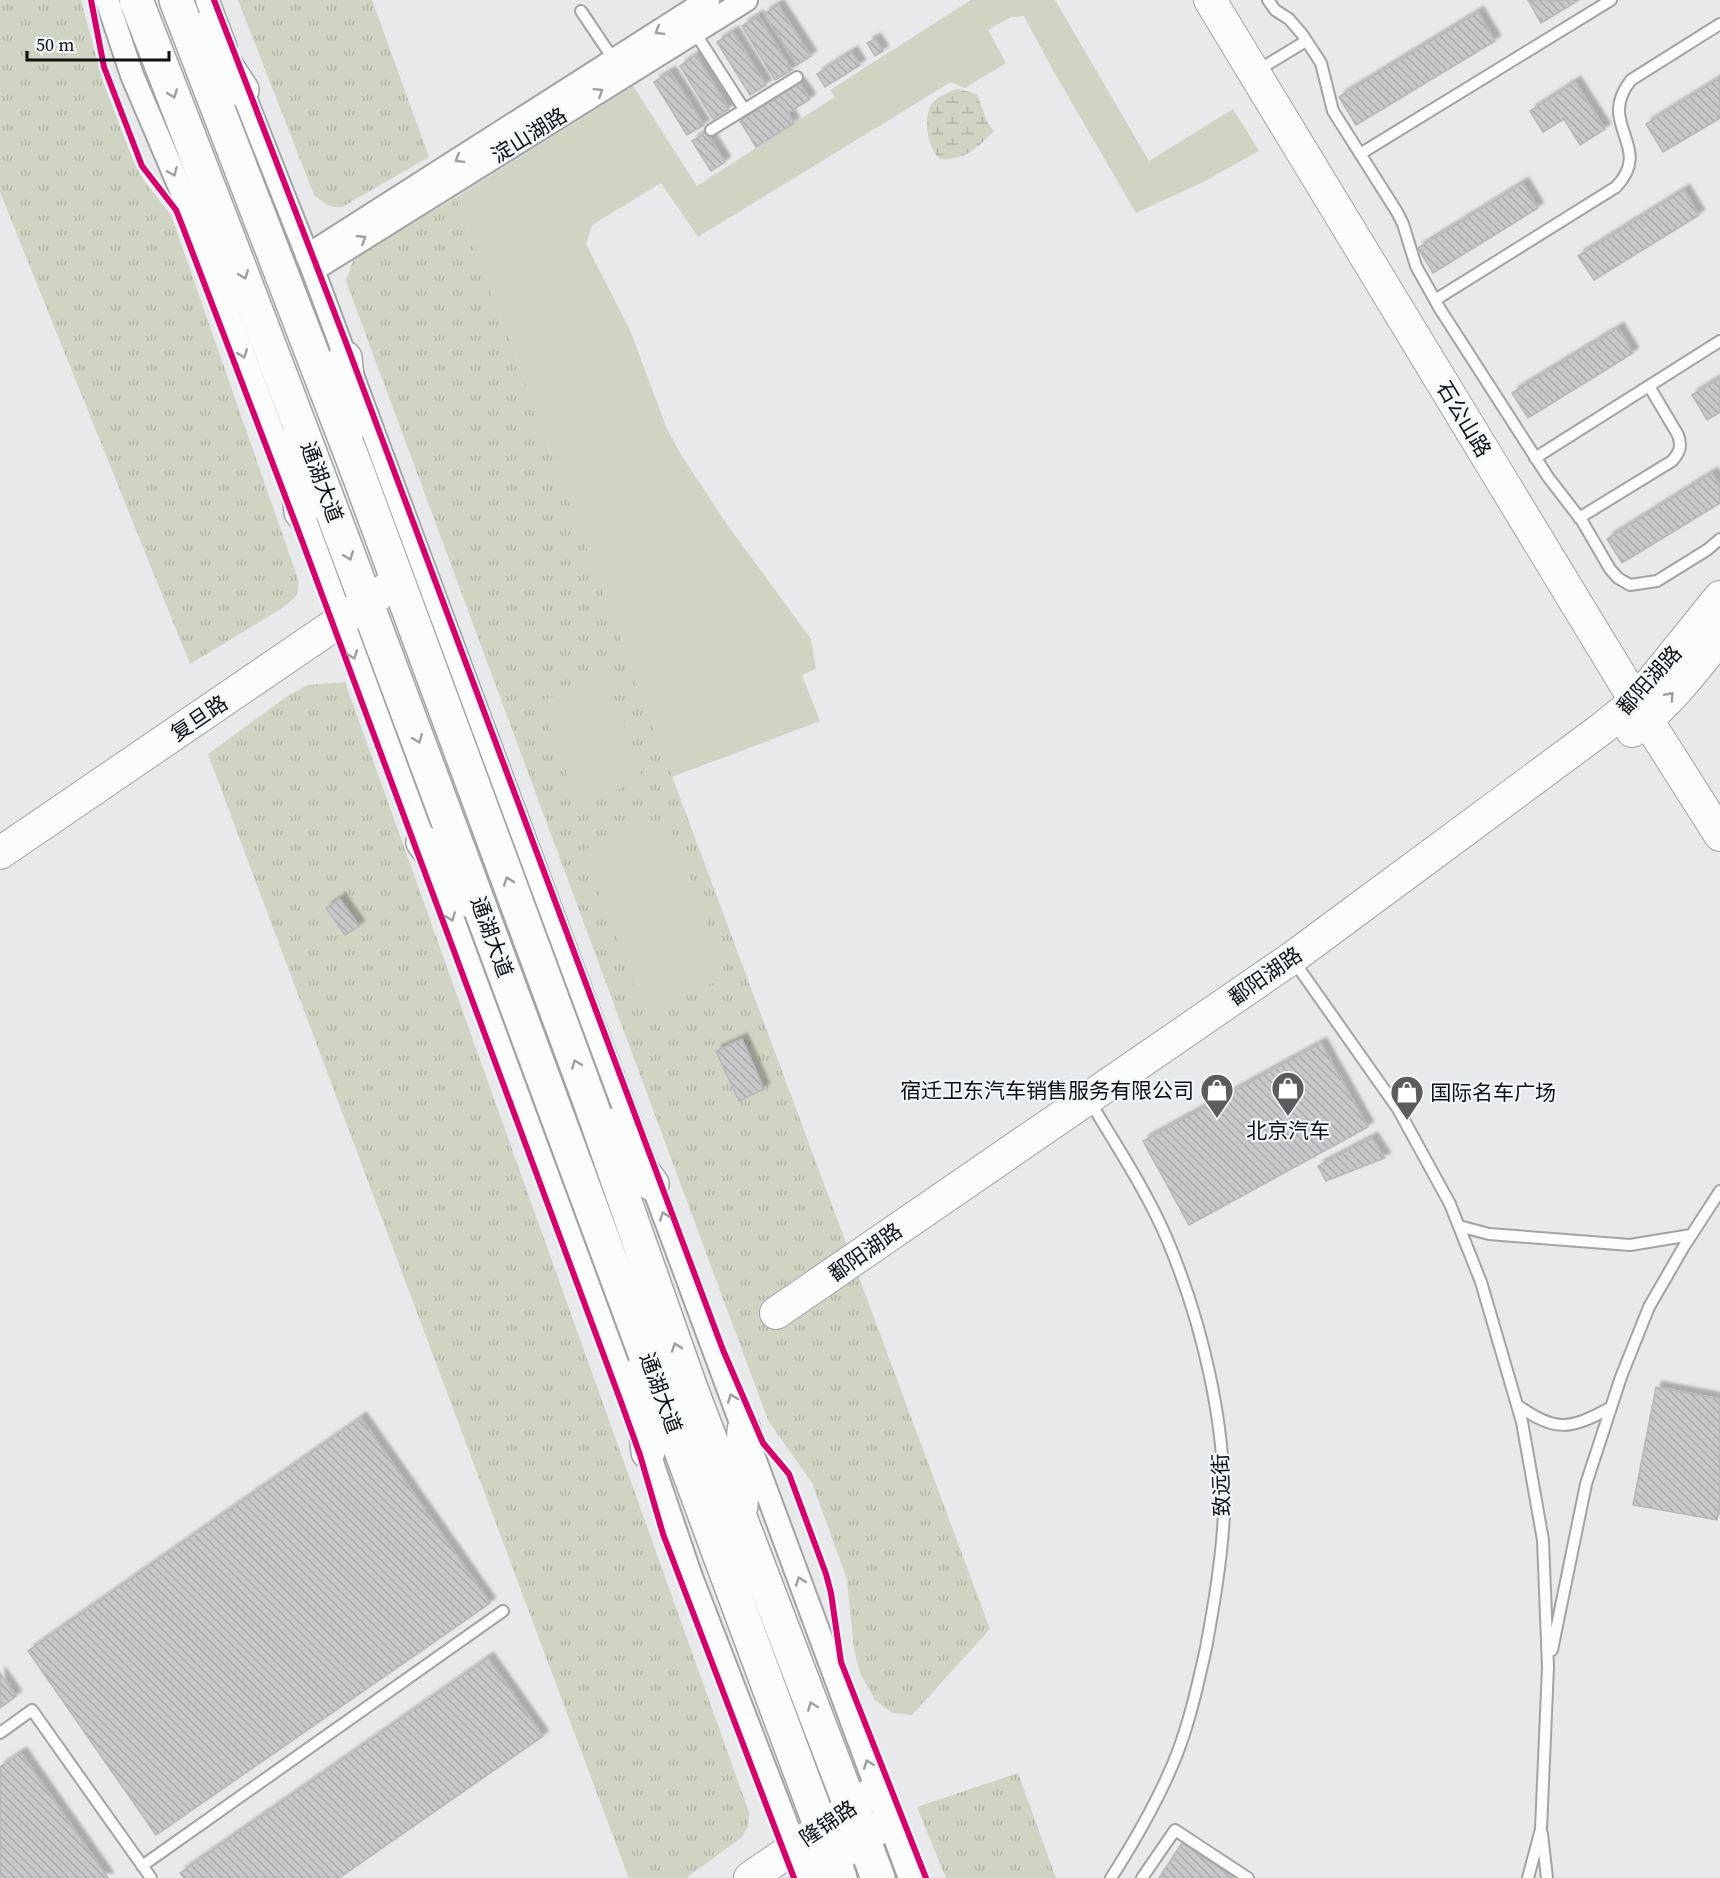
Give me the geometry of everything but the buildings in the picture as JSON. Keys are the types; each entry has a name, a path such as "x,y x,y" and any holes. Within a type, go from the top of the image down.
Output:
{"main road":[{"name":"通湖大道","path":"136,0 296,413 354,612 489,928 637,1328 769,1640 864,1799 876,1829 878,1878"},
{"name":"通湖大道","path":"176,0 357,470 589,1099 686,1376 741,1520 769,1640 808,1837 818,1874"},
{"path":"182,0 242,90"},
{"path":"345,358 357,470"},
{"path":"296,413 296,465 301,512"},
{"path":"423,842 489,928"},
{"path":"589,1099 652,1184"},
{"path":"637,1328 648,1452"},
{"path":"741,1520 744,1430"}],"street":[{"path":"106,0 132,75 187,204 301,512 354,612 423,842 648,1452 691,1577 808,1837"},
{"path":"207,0 310,263 744,1430 864,1799"},
{"name":"淀山湖路","path":"310,263 690,23 708,0"},
{"name":"淀山湖路","path":"310,263 614,60 690,23 746,0"},
{"name":"石公山路","path":"1210,0 1641,711 1720,836"},
{"name":"复旦路","path":"0,853 398,582"},
{"name":"鄱阳湖路","path":"1641,711 1720,597"},
{"name":"鄱阳湖路","path":"780,1319 1295,963 1641,711 1703,658 1720,636"},
{"name":"隆锦路","path":"750,1878 864,1799"},
{"path":"876,1829 910,1878"},
{"name":"隆锦路","path":"818,1874 876,1829"}],"lane":[{"path":"1268,0 1275,10 1289,19 1321,63 1332,111 1397,212 1416,266 1435,300 1535,458 1579,518 1610,569 1618,578 1630,585 1657,581 1707,550 1720,539"},
{"path":"1360,154 1611,0"},
{"path":"581,11 614,60"},
{"path":"690,23 744,109"},
{"path":"1435,300 1616,187 1625,177 1630,162 1629,148 1618,116 1622,91 1631,80 1720,24"},
{"path":"1253,73 1306,41"},
{"path":"711,130 797,77"},
{"path":"1535,458 1720,342"},
{"path":"1579,518 1672,461 1679,453 1681,444 1678,435 1649,386"},
{"path":"1295,963 1398,1109 1450,1204 1481,1282 1517,1405 1543,1540 1548,1667 1541,1829 1547,1878"},
{"name":"致远街","path":"1091,1104 1143,1192 1166,1237 1183,1281 1198,1331 1218,1425 1224,1514 1212,1615 1200,1676 1188,1720 1177,1754 1160,1792 1111,1878"},
{"path":"1548,1667 1586,1484 1621,1377 1649,1307 1720,1191"},
{"path":"1459,1226 1489,1234 1630,1245 1691,1235"},
{"path":"1517,1405 1539,1420 1559,1426 1585,1422 1610,1408"},
{"path":"142,1866 503,1611"},
{"path":"0,1733 32,1710 151,1878"},
{"path":"1528,1878 1541,1829"},
{"path":"1142,1878 1175,1830 1248,1878"}],"green space":[{"path":"0,0 81,0 103,82 135,165 144,181 171,215 299,582 297,595 284,607 190,664 0,192"},
{"path":"238,0 372,0 429,157 342,207 330,206 314,195"},
{"path":"971,0 1055,0 1149,161 1233,109 1259,151 1203,182 1136,213 1024,16 1011,17 988,30 1006,63 965,88 951,82 698,237 661,183 592,225 586,244 630,330 667,429 683,458 728,526 811,639 816,669 802,675 820,721 672,777 456,197 633,86 697,186 835,97 830,90"},
{"path":"958,89 977,94 987,122 994,131 970,152 957,158 940,159 929,140 928,115 935,100"},
{"path":"456,197 990,1629 912,1715 892,1713 875,1700 860,1673 854,1649 847,1579 812,1483 768,1420 346,281 354,258"},
{"path":"606,677 643,780 578,803 541,701"},
{"path":"345,682 749,1812 748,1827 741,1838 686,1878 629,1878 628,1876 208,754 289,695 308,685"},
{"path":"667,818 727,978 643,1009 583,850"},
{"path":"1018,1773 1056,1878 946,1878 917,1807"}],"cycle path":[{"path":"91,0 104,67 142,166 176,210 182,225 298,530 621,1402 640,1455 663,1534 794,1878"},
{"path":"214,0 345,340 723,1350 763,1443 789,1474 826,1574 841,1662 926,1878"}],"place":[{"name":"北京汽车","path":"1288,1117"},
{"name":"宿迁卫东汽车销售服务有限公司","path":"1217,1119"},
{"name":"国际名车广场","path":"1407,1121"}]}
